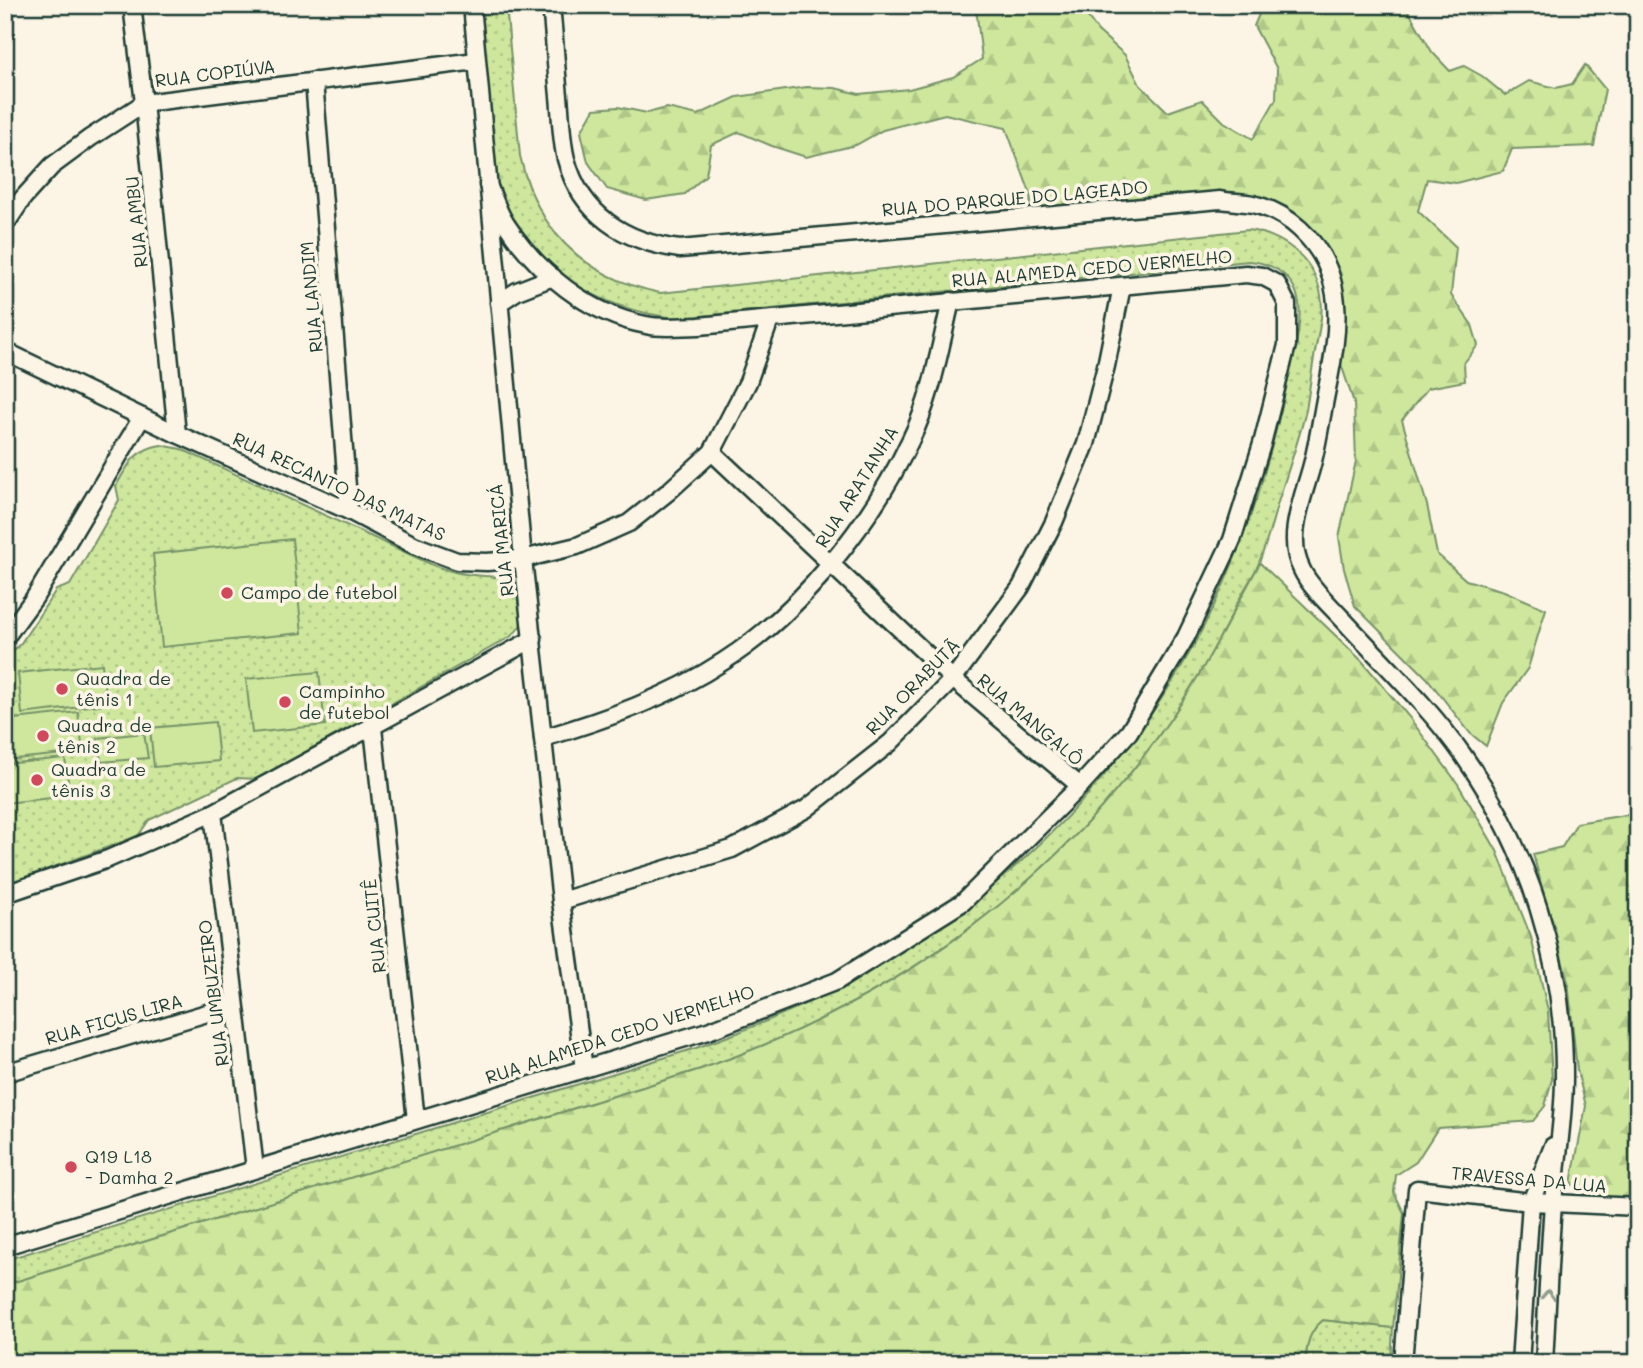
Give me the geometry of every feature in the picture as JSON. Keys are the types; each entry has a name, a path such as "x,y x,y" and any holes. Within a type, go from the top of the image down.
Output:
{"street":[{"name":"RUA AMBU","path":"132,5 177,434"},
{"name":"RUA MARICÁ","path":"472,5 475,61 523,559 561,901 584,1069"},
{"name":"RUA DO PARQUE DO LAGEADO","path":"551,5 566,159 574,178 592,208 610,225 636,239 657,246 680,248 1220,200 1253,204 1290,220 1316,244 1333,279 1337,311 1332,366 1313,459 1298,513 1296,545 1301,570 1441,724 1501,814 1517,848 1540,914 1553,964 1563,1046 1564,1081 1560,1127"},
{"name":"RUA COPIÚVA","path":"5,225 23,198 52,166 144,103 475,61"},
{"name":"RUA LANDIM","path":"314,81 349,511"},
{"name":"RUA ALAMEDA CEDO VERMELHO","path":"5,1246 708,1031 837,981 963,902 1080,786 1129,732 1186,637 1232,540 1262,444 1287,345 1287,304 1278,284 1262,276 1246,274 699,326 648,326 609,315 569,290 533,261 505,222 488,185"},
{"path":"499,303 526,286 553,277"},
{"name":"RUA ORABUTÃ","path":"561,901 732,849 806,809 890,743 953,679 1021,587 1054,522 1086,444 1106,366 1122,286"},
{"name":"RUA ARATANHA","path":"543,738 589,725 647,702 724,661 779,618 832,564 912,439 932,382 951,301"},
{"name":"RUA RECANTO DAS MATAS","path":"5,351 177,434 349,511 414,545 457,561 487,562 523,559 578,546 629,523 668,492 712,452 748,382 770,320"},
{"path":"5,638 35,597 142,417"},
{"name":"RUA MANGALÔ","path":"712,452 953,679 1080,786"},
{"path":"5,894 108,859 213,813 533,639"},
{"name":"RUA CUITÊ","path":"373,728 416,1120"},
{"name":"RUA UMBUZEIRO","path":"213,813 255,1169"},
{"name":"RUA FICUS LIRA","path":"5,1073 234,1005"},
{"path":"1520,1363 1531,1202 1560,1127"},
{"path":"1544,1363 1560,1127"},
{"name":"TRAVESSA DA LUA","path":"1403,1363 1417,1189 1531,1202 1638,1207"}],"green space":[{"path":"479,5 506,5 520,156 538,207 552,229 587,263 633,286 660,293 1248,230 1285,243 1304,259 1312,270 1321,295 1322,310 1306,410 1263,552 1200,673 1153,744 1118,789 1080,831 1021,887 980,921 893,980 800,1029 701,1069 5,1285 5,1260 696,1048 792,1010 882,963 925,936 1007,874 1045,839 1102,778 1153,711 1202,631 1247,526 1280,416 1298,332 1300,312 1297,294 1288,279 1275,268 1249,261 681,318 620,306 564,277 541,257 520,233 505,206 492,163"},
{"path":"973,5 1073,5 1083,10 1098,31 1125,55 1140,85 1168,112 1202,100 1224,122 1253,139 1276,99 1277,69 1254,26 1263,5 1405,5 1432,52 1450,71 1464,66 1482,76 1505,95 1529,81 1556,88 1572,84 1585,65 1605,89 1594,146 1512,149 1503,171 1456,183 1427,179 1418,211 1456,247 1451,295 1472,325 1478,345 1464,363 1465,381 1428,388 1402,420 1427,505 1437,554 1466,580 1504,591 1546,609 1528,668 1503,703 1486,746 1470,733 1427,678 1355,606 1344,569 1339,537 1356,461 1354,403 1341,364 1345,313 1335,270 1312,234 1240,195 1031,213 1030,193 1006,128 945,114 883,130 856,145 806,157 739,132 711,145 706,175 685,194 646,200 607,189 588,162 581,132 594,109 618,107 647,113 667,108 698,115 737,97 807,87 835,88 859,94 909,89 953,77 982,59 977,16"},
{"path":"161,445 181,449 435,566 512,582 521,597 522,621 510,637 257,779 237,778 149,820 138,836 5,885 5,659 21,643 56,590 70,585 119,500 116,486 133,459 144,450"},
{"name":"Campo de futebol","path":"292,539 302,633 162,647 153,554"},
{"path":"1260,563 1362,661 1409,717 1458,784 1497,851 1531,937 1548,1011 1552,1079 1545,1106 1533,1121 1438,1128 1416,1162 1396,1175 1394,1192 1404,1213 1393,1328 1323,1320 1311,1334 1305,1363 5,1363 5,1285 701,1069 772,1041 841,1009 906,972 968,929 1026,882 1081,830 1131,773 1188,693"},
{"name":"Quadra de tênis 1","path":"102,664 106,704 22,714 18,673"},
{"name":"Campinho de futebol","path":"319,672 325,725 252,733 246,679"},
{"name":"Quadra de tênis 2","path":"78,712 83,752 5,760 5,720"},
{"path":"215,722 219,761 154,767 150,728"},
{"path":"144,733 148,758 101,762 98,738"},
{"name":"Quadra de tênis 3","path":"65,758 70,796 5,803 5,764"},
{"path":"1638,813 1638,1201 1590,1197 1571,1183 1586,1106 1577,1070 1568,982 1533,854 1562,847 1577,823"},
{"path":"1323,1320 1393,1328 1391,1363 1305,1363 1309,1339"}],"place":[{"name":"Campo de futebol","path":"227,593"},
{"name":"Quadra de tênis 1","path":"62,689"},
{"name":"Campinho de futebol","path":"285,702"},
{"name":"Quadra de tênis 2","path":"43,736"},
{"name":"Quadra de tênis 3","path":"37,780"},
{"name":"Q19 L18 - Damha 2","path":"71,1167"}]}
